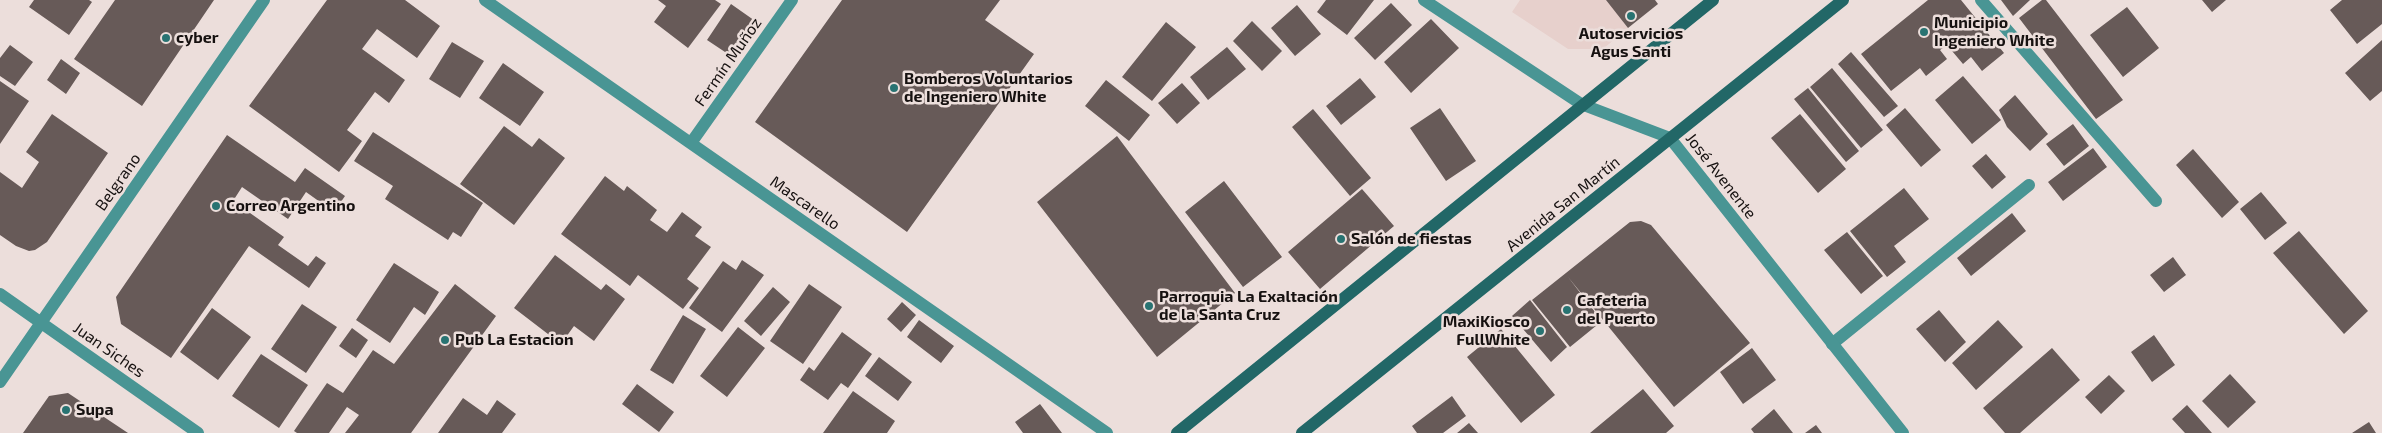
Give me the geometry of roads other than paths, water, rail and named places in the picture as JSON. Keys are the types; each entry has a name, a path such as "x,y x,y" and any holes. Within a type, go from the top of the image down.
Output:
{"main road":[{"path":"1177,433 1581,104 1713,0"},
{"name":"Avenida San Martín","path":"1302,433 1844,0"}],"street":[{"name":"Belgrano","path":"0,382 264,0"},
{"name":"Mascarello","path":"485,0 1107,433"},
{"name":"Fermín Muñoz","path":"691,143 792,0"},
{"name":"José Avenente","path":"1424,0 1581,104 1670,138 1903,433"},
{"path":"1982,0 2156,201"},
{"path":"1832,344 2029,185"},
{"name":"Juan Siches","path":"0,294 198,433"}],"place":[{"name":"Autoservicios Agus Santi","path":"1631,16"},
{"name":"Municipio Ingeniero White","path":"1924,32"},
{"name":"cyber","path":"166,38"},
{"name":"Bomberos Voluntarios de Ingeniero White","path":"894,88"},
{"name":"Correo Argentino","path":"216,206"},
{"name":"Salón de fiestas","path":"1341,239"},
{"name":"Parroquia La Exaltación de la Santa Cruz","path":"1149,306"},
{"name":"Cafeteria del Puerto","path":"1567,310"},
{"name":"MaxiKiosco FullWhite","path":"1540,331"},
{"name":"Pub La Estacion","path":"445,340"},
{"name":"Supa","path":"66,410"}]}
